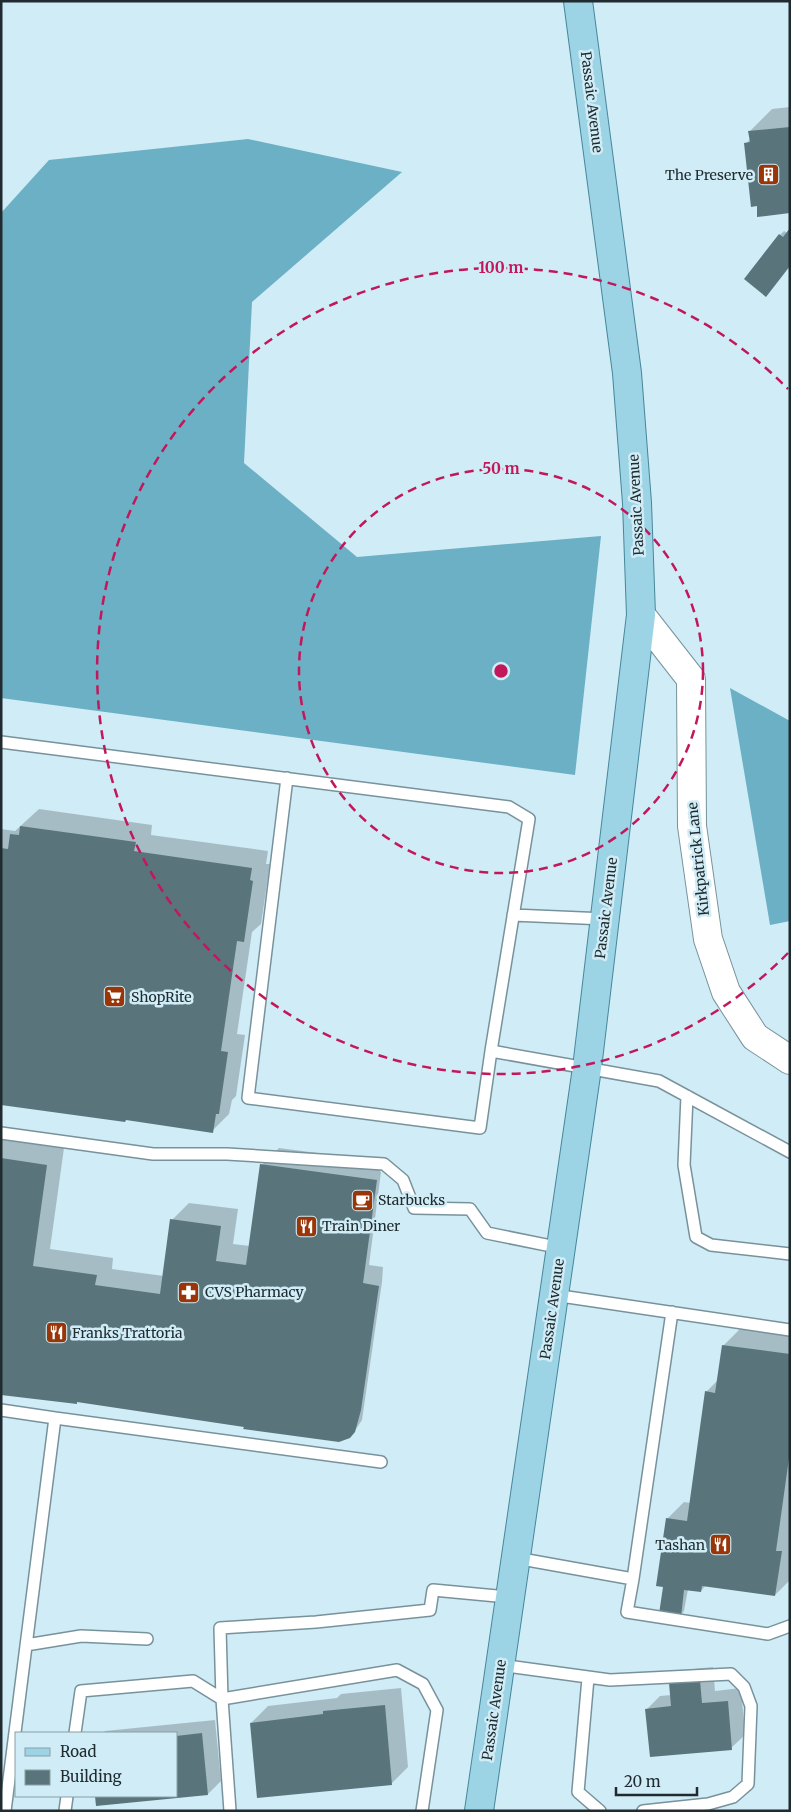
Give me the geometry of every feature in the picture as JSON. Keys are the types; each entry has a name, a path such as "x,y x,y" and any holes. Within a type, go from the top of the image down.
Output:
{"main road":[{"name":"Passaic Avenue","path":"479,1811 587,1068 641,615 637,503 627,374 578,1"}],"street":[{"name":"Kirkpatrick Lane","path":"641,615 690,679 692,826 708,940 726,992 755,1037 790,1060"}],"lane":[{"path":"1,742 287,778 509,807 529,819 480,1128 248,1098 287,778"},
{"path":"513,915 605,919"},
{"path":"491,1051 659,1081 790,1152"},
{"path":"687,1096 684,1165 696,1237 711,1245 790,1254"},
{"path":"1,1132 154,1154 227,1154 384,1164 403,1180 414,1208 470,1209 486,1233 561,1248"},
{"path":"554,1295 790,1330"},
{"path":"672,1312 627,1612 768,1634 790,1626"},
{"path":"1,1410 380,1462"},
{"path":"5,1811 55,1418"},
{"path":"516,1558 633,1580"},
{"path":"230,1811 222,1700 220,1628 316,1622 430,1610 434,1590 510,1599"},
{"path":"26,1645 81,1636 147,1639"},
{"path":"500,1665 610,1680 731,1674 744,1687 751,1706 748,1784 733,1797 709,1807 643,1811"},
{"path":"75,1732 81,1691 193,1681 222,1700 397,1670 424,1684 437,1710 422,1811"},
{"path":"588,1678 578,1792 600,1811"},
{"path":"65,1811 67,1797"}],"shaded area":[{"path":"248,139 402,172 252,302 244,463 357,557 601,536 575,775 1,698 1,213 49,160"},
{"path":"730,688 790,721 790,921 770,925"}],"building":[{"name":"The Preserve","path":"790,127 790,213 757,217 757,206 751,207 744,143 750,142 748,131"},
{"path":"790,228 790,266 766,297 744,279 779,234 783,237"},
{"name":"ShopRite","path":"20,826 136,842 134,851 252,868 250,880 253,881 244,942 237,941 221,1051 228,1052 219,1114 216,1114 213,1133 1,1105 1,848 8,849 10,834 19,835"},
{"path":"1,1158 47,1165 33,1266 97,1275 95,1285 160,1294 170,1219 221,1226 216,1261 246,1265 260,1164 377,1180 363,1283 379,1286 361,1410 355,1432 350,1438 339,1442 243,1429 244,1427 77,1402 77,1404 1,1395"},
{"path":"722,1345 790,1354 790,1451 776,1551 782,1551 775,1596 702,1586 701,1592 684,1590 681,1617 659,1614 663,1587 656,1586 666,1518 687,1521 705,1391 715,1393"},
{"path":"700,1680 702,1703 728,1701 732,1750 650,1757 645,1709 671,1706 669,1683"},
{"path":"385,1705 392,1785 257,1798 250,1723 323,1714 323,1711"},
{"path":"202,1733 208,1795 96,1806 95,1797 178,1797 178,1736"}],"place":[{"name":"The Preserve","path":"769,175"},
{"name":"ShopRite","path":"115,997"},
{"name":"Starbucks","path":"362,1200"},
{"name":"Train Diner","path":"306,1226"},
{"name":"CVS Pharmacy","path":"189,1292"},
{"name":"Franks Trattoria","path":"56,1333"},
{"name":"Tashan","path":"721,1545"}]}
